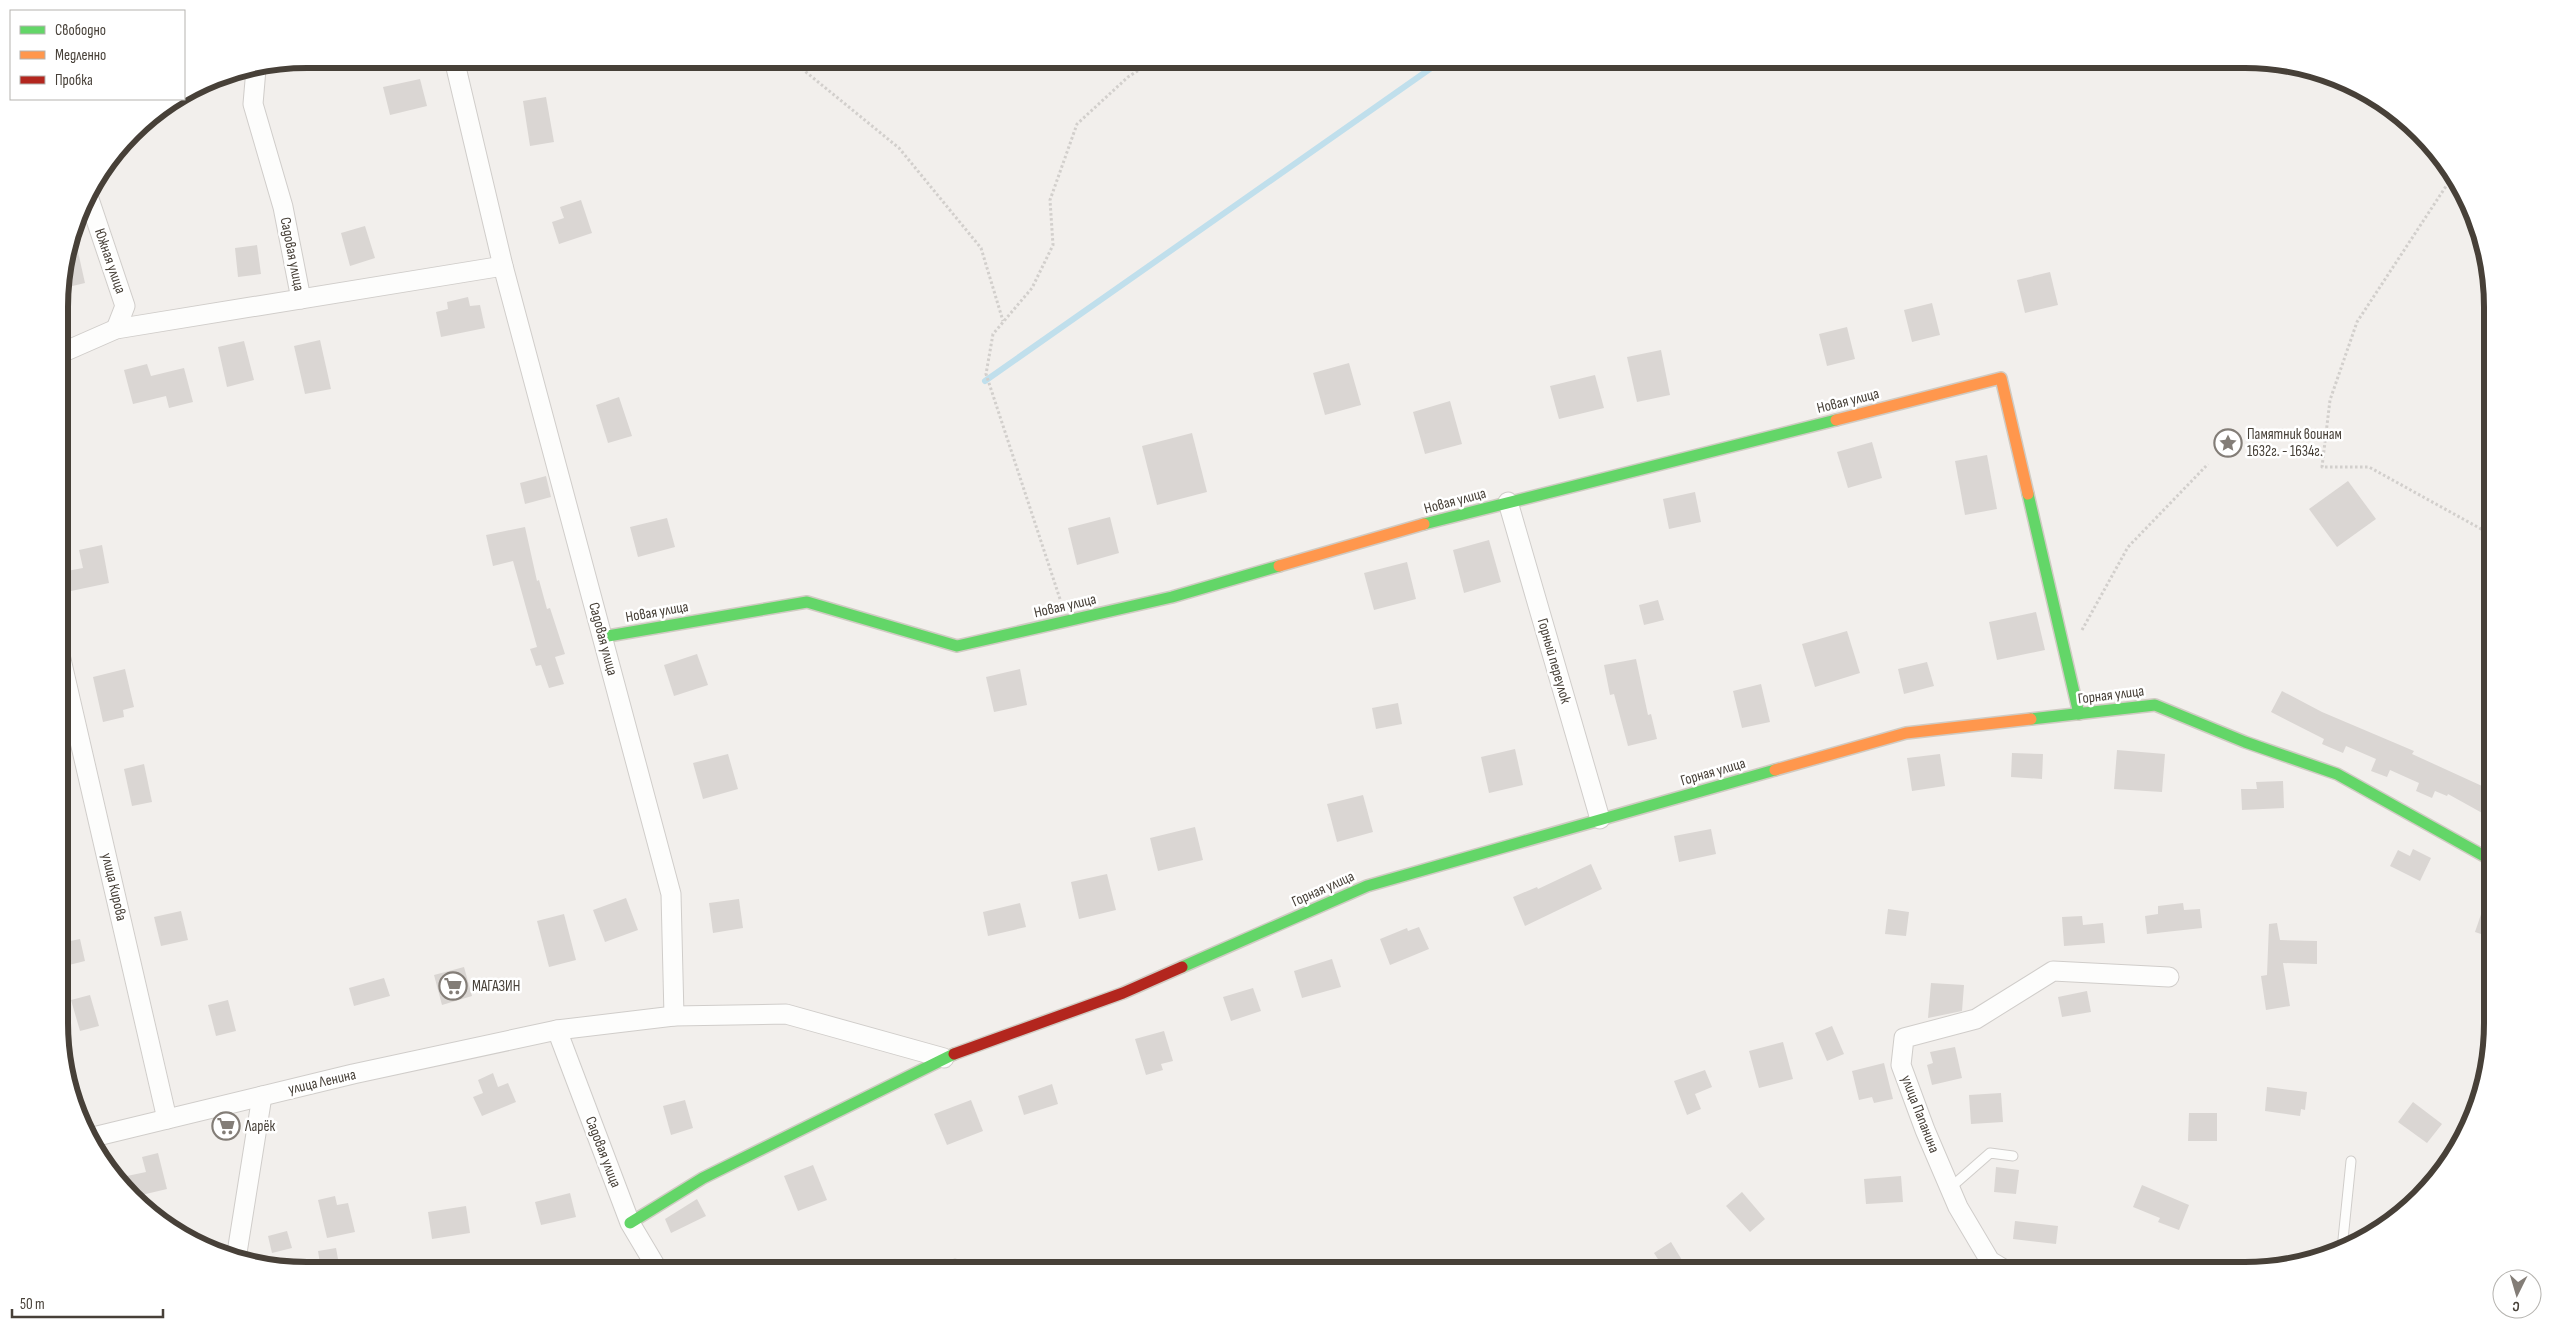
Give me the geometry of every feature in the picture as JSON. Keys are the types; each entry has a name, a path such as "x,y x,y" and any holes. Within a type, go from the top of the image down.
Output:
{"street":[{"name":"Садовая улица","path":"456,68 503,266 671,894 674,1016"},
{"name":"Садовая улица","path":"256,73 253,104 283,207 300,299 503,266"},
{"name":"Южная улица","path":"91,204 125,306 116,329"},
{"path":"68,350 116,329 300,299"},
{"path":"125,306 148,324"},
{"name":"Новая улица","path":"602,637 807,602 956,646 1172,597 1359,542 1508,502 2001,378 2079,714"},
{"name":"Горный переулок","path":"1508,502 1600,820"},
{"name":"улица Кирова","path":"68,690 167,1119"},
{"name":"Горная улица","path":"630,1223 703,1178 944,1058 1123,993 1367,886 1906,733 2154,705 2245,742 2337,774 2484,855"},
{"name":"улица Папанина","path":"1992,1262 1971,1231 1950,1188 1901,1065 1904,1038 1976,1019 2053,971 2168,977"},
{"name":"улица Ленина","path":"96,1136 262,1096 557,1030 674,1016 786,1014 944,1058"},
{"name":"Садовая улица","path":"557,1030 630,1223 653,1262"},
{"path":"237,1251 262,1096"}],"lane":[{"path":"1950,1188 1990,1153 2014,1156"},
{"path":"2343,1240 2352,1161"}],"path":[{"path":"801,68 899,148 981,248 1003,321"},
{"path":"1067,621 986,374 993,334 1032,288 1053,245 1050,200 1077,124 1128,77 1142,68"},
{"path":"2449,181 2357,322 2330,400 2322,467 2369,467 2484,531"},
{"path":"2066,659 2128,547 2208,464"}],"building":[{"path":"420,79 427,106 390,115 383,87"},
{"path":"546,97 554,142 530,146 523,101"},
{"path":"581,200 592,233 559,244 552,222 564,218 560,207"},
{"path":"365,226 375,258 350,266 341,233"},
{"path":"76,244 85,283 69,287"},
{"path":"257,245 261,274 238,277 235,248"},
{"path":"2050,272 2058,305 2025,313 2017,280"},
{"path":"468,297 470,306 480,305 485,328 441,337 436,312 448,309 447,302"},
{"path":"1932,303 1940,335 1912,342 1904,310"},
{"path":"1847,327 1855,359 1827,366 1819,334"},
{"path":"320,340 331,389 305,394 294,346"},
{"path":"244,341 254,380 227,387 218,347"},
{"path":"1661,350 1670,395 1637,402 1627,357"},
{"path":"1349,363 1361,405 1325,415 1313,373"},
{"path":"147,364 151,376 184,368 193,402 169,408 166,396 133,404 124,370"},
{"path":"1595,375 1604,408 1559,419 1550,386"},
{"path":"619,397 632,436 608,443 596,405"},
{"path":"1450,401 1462,444 1425,454 1413,412"},
{"path":"1192,433 1207,492 1157,505 1142,446"},
{"path":"1872,442 1882,478 1848,488 1837,452"},
{"path":"1987,455 1997,509 1965,515 1955,461"},
{"path":"546,476 551,497 525,504 520,483"},
{"path":"2348,481 2376,519 2337,547 2309,509"},
{"path":"1695,492 1701,522 1669,529 1663,499"},
{"path":"1110,517 1119,553 1077,565 1068,528"},
{"path":"667,518 675,547 638,557 630,527"},
{"path":"525,527 537,581 539,580 547,609 550,608 565,654 555,657 564,684 549,688 541,665 536,666 530,649 537,647 513,561 493,566 486,535"},
{"path":"1489,540 1501,582 1464,593 1453,550"},
{"path":"102,545 109,583 71,591 68,571 83,568 79,550"},
{"path":"1407,562 1416,599 1374,610 1364,573"},
{"path":"1658,600 1664,620 1644,625 1639,605"},
{"path":"2036,612 2045,650 1997,660 1989,622"},
{"path":"1847,631 1860,673 1815,687 1802,644"},
{"path":"697,654 708,685 674,696 664,665"},
{"path":"1636,659 1648,715 1651,714 1657,739 1628,746 1614,694 1610,695 1604,665"},
{"path":"1927,662 1934,686 1904,694 1898,669"},
{"path":"125,669 134,707 123,710 124,717 103,722 93,677"},
{"path":"1020,669 1027,705 994,712 986,677"},
{"path":"1761,684 1770,722 1742,728 1733,691"},
{"path":"2282,691 2322,712 2414,751 2412,754 2484,787 2484,814 2448,794 2447,796 2435,791 2432,798 2416,791 2419,783 2390,770 2387,777 2371,771 2376,759 2346,746 2343,753 2322,744 2324,739 2271,712"},
{"path":"1398,703 1402,724 1376,729 1372,708"},
{"path":"1515,749 1523,785 1489,793 1481,757"},
{"path":"2117,750 2165,754 2162,792 2114,789"},
{"path":"2012,753 2043,754 2042,779 2011,777"},
{"path":"728,754 738,789 703,799 693,763"},
{"path":"1940,754 1945,786 1912,791 1907,758"},
{"path":"144,764 152,802 132,806 124,769"},
{"path":"2283,781 2284,808 2242,810 2241,789 2257,789 2256,782"},
{"path":"1363,795 1373,832 1337,842 1327,804"},
{"path":"1195,827 1203,860 1158,871 1150,838"},
{"path":"1711,829 1716,854 1679,862 1674,836"},
{"path":"2413,849 2431,858 2420,881 2390,866 2398,850 2410,856"},
{"path":"1591,864 1602,889 1525,926 1513,897 1537,887 1538,889"},
{"path":"1107,874 1116,910 1079,919 1071,882"},
{"path":"626,898 638,930 605,942 593,910"},
{"path":"739,899 743,928 713,933 709,903"},
{"path":"1020,903 1026,927 988,936 983,912"},
{"path":"2183,903 2184,910 2200,909 2202,928 2147,934 2145,916 2158,914 2158,906"},
{"path":"2484,906 2484,935 2475,932"},
{"path":"1888,909 1909,912 1906,936 1885,934"},
{"path":"181,911 188,940 161,946 154,917"},
{"path":"564,914 576,960 549,967 537,921"},
{"path":"2082,916 2083,925 2103,923 2105,943 2064,946 2062,917"},
{"path":"2277,923 2280,940 2317,941 2317,964 2283,963 2290,1006 2266,1010 2261,976 2267,975 2269,924"},
{"path":"1419,927 1429,949 1390,965 1380,939 1407,928 1408,931"},
{"path":"80,939 85,961 68,965 68,942"},
{"path":"1332,959 1341,987 1302,998 1294,971"},
{"name":"МАГАЗИН","path":"464,967 472,996 442,1005 434,975"},
{"path":"384,978 390,996 354,1006 349,988"},
{"path":"1931,983 1964,985 1962,1011 1928,1018"},
{"path":"1253,988 1261,1011 1231,1021 1223,997"},
{"path":"2087,991 2091,1012 2062,1017 2058,997"},
{"path":"90,995 99,1026 80,1031 71,1000"},
{"path":"228,1000 236,1031 216,1036 208,1005"},
{"path":"1832,1026 1844,1054 1827,1061 1815,1033"},
{"path":"1164,1031 1173,1061 1161,1064 1163,1070 1146,1075 1135,1039"},
{"path":"1783,1042 1793,1079 1759,1088 1749,1051"},
{"path":"1955,1047 1962,1078 1932,1085 1927,1065 1933,1063 1930,1052"},
{"path":"1884,1063 1893,1099 1874,1103 1872,1097 1859,1100 1852,1071"},
{"path":"1705,1070 1712,1087 1695,1094 1701,1109 1687,1115 1674,1081"},
{"path":"493,1073 498,1087 508,1083 516,1102 482,1116 473,1097 483,1093 478,1080"},
{"path":"1052,1084 1058,1104 1024,1115 1018,1096"},
{"path":"2267,1087 2307,1092 2305,1110 2301,1109 2300,1116 2265,1111"},
{"path":"2001,1093 2003,1122 1971,1124 1969,1095"},
{"path":"685,1100 693,1128 671,1135 663,1106"},
{"path":"971,1100 983,1131 947,1145 934,1114"},
{"path":"2413,1102 2442,1124 2427,1143 2398,1122"},
{"path":"2189,1113 2217,1113 2217,1141 2188,1141"},
{"path":"158,1153 167,1189 141,1195 129,1182 127,1176 146,1172 142,1157"},
{"path":"813,1165 827,1200 798,1211 784,1176"},
{"path":"1996,1167 2019,1170 2016,1194 1994,1192"},
{"path":"1901,1176 1903,1202 1866,1204 1864,1179"},
{"path":"2142,1185 2189,1205 2179,1230 2158,1222 2160,1218 2133,1207"},
{"path":"1742,1192 1765,1219 1750,1232 1726,1206"},
{"path":"570,1193 576,1217 541,1225 535,1202"},
{"path":"335,1196 337,1205 348,1203 355,1232 327,1238 318,1200"},
{"path":"697,1199 706,1216 671,1233 665,1219"},
{"path":"466,1206 470,1233 432,1239 428,1212"},
{"path":"2015,1221 2058,1226 2056,1244 2013,1239"},
{"path":"287,1231 292,1248 272,1253 268,1236"},
{"path":"1671,1242 1683,1262 1660,1262 1654,1253"},
{"path":"336,1248 339,1262 320,1262 318,1251"}],"waterway":[{"path":"985,381 1431,68"}],"traffic: fast":[{"path":"1424,524 1836,420"},
{"path":"2028,494 2079,714"},
{"path":"602,637 807,602 957,646 1172,597 1279,566"},
{"path":"2031,719 2155,705 2245,742 2337,774 2484,856"},
{"path":"1182,967 1367,886 1775,770"},
{"path":"630,1223 703,1178 954,1054"}],"traffic: slow":[{"path":"1836,420 2001,378 2028,494"},
{"path":"1279,566 1424,524"},
{"path":"1775,770 1906,733 2031,719"}],"traffic: jam":[{"path":"954,1054 1123,993 1182,967"}],"place":[{"name":"Памятник воинам 1632г. - 1634г.","path":"2228,443"},
{"name":"МАГАЗИН","path":"453,986"},
{"name":"Ларёк","path":"226,1126"}]}
